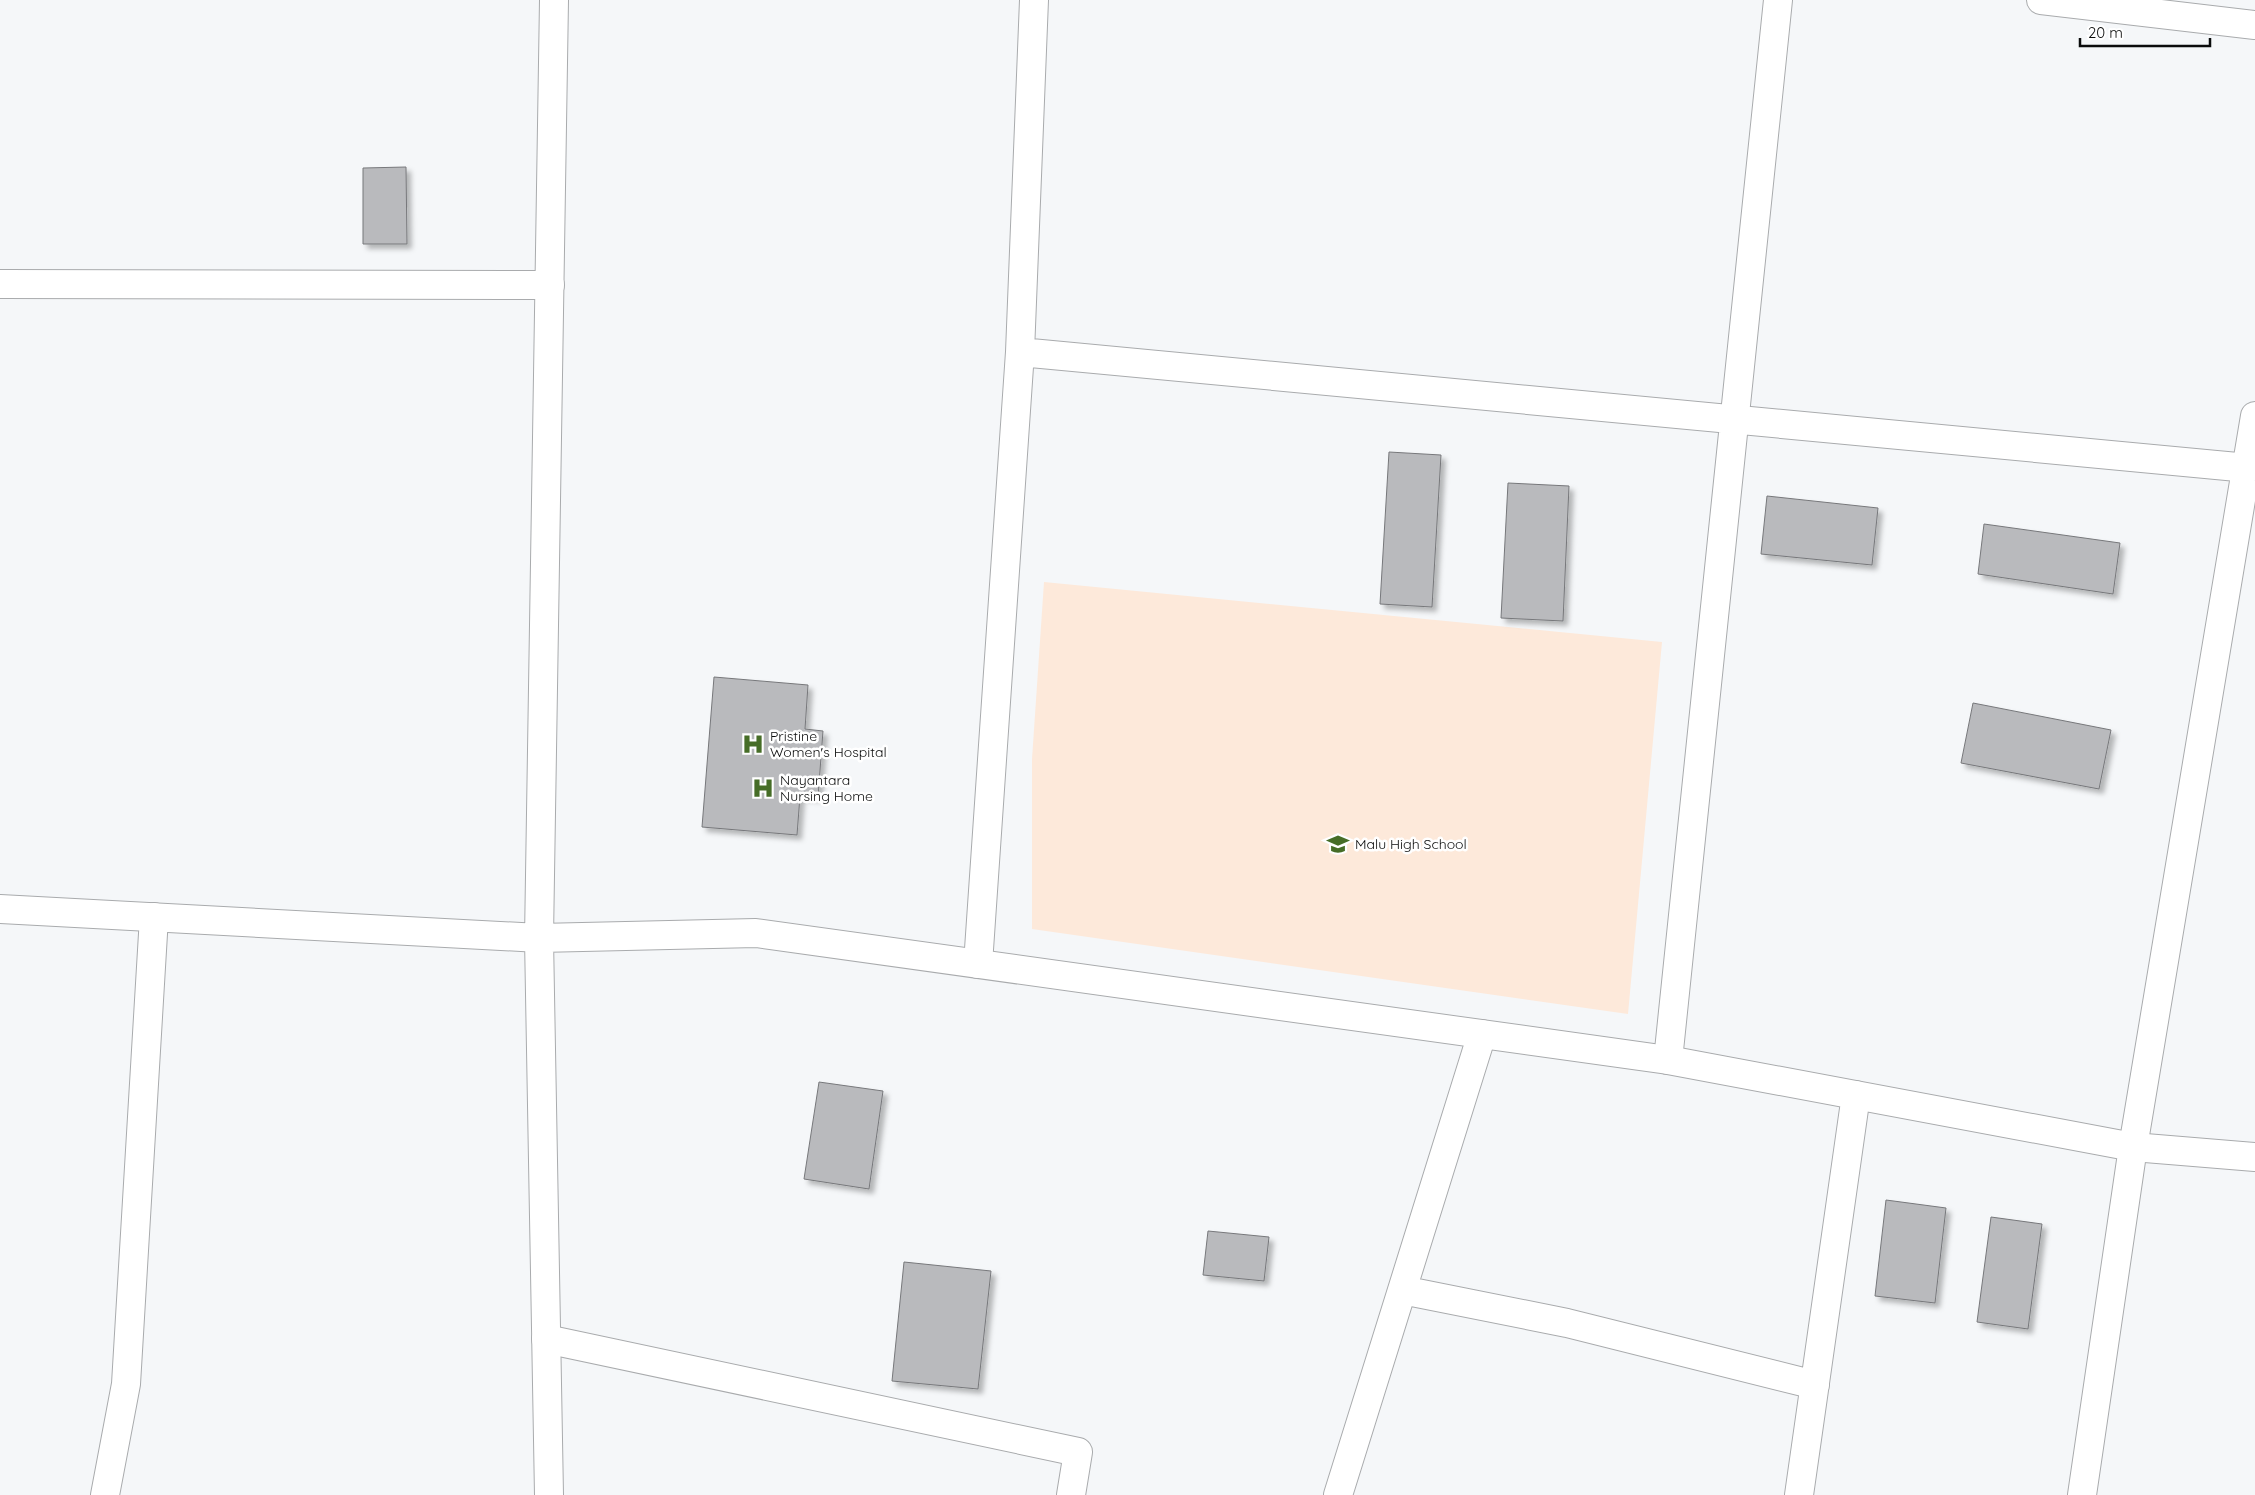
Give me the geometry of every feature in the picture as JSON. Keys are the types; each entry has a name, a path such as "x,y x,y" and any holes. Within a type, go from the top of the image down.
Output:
{"street":[{"path":"549,1495 539,938 554,0"},
{"path":"978,964 1020,352 1034,0"},
{"path":"1668,1060 1778,0"},
{"path":"2041,0 2255,25"},
{"path":"0,284 550,285"},
{"path":"1020,352 2248,468"},
{"path":"2082,1495 2133,1147 2248,468 2255,416"},
{"path":"0,909 539,938 756,933 1668,1060 2133,1147 2255,1157"},
{"path":"105,1495 126,1384 154,917"},
{"path":"1338,1495 1482,1034"},
{"path":"1799,1495 1856,1095"},
{"path":"1402,1290 1567,1322 1815,1385"},
{"path":"546,1339 1078,1452 1071,1495"}],"shaded area":[{"name":"Malu High School","path":"1044,582 1662,642 1628,1014 1032,929 1032,759"}],"building":[{"path":"406,167 407,244 363,244 363,168"},
{"path":"1389,452 1441,455 1432,607 1380,604"},
{"path":"1508,483 1569,486 1563,621 1501,618"},
{"path":"1767,496 1878,508 1872,565 1761,554"},
{"path":"1984,524 2120,543 2113,594 1978,574"},
{"path":"714,677 808,685 805,729 823,731 818,797 800,796 797,835 702,827"},
{"path":"1973,703 2111,730 2099,789 1961,763"},
{"path":"819,1082 883,1091 869,1189 804,1179"},
{"path":"1886,1200 1946,1208 1935,1303 1875,1296"},
{"path":"1991,1217 2042,1224 2028,1329 1977,1322"},
{"path":"1208,1231 1269,1237 1264,1281 1203,1275"},
{"path":"904,1262 991,1271 978,1389 892,1381"}],"place":[{"name":"Pristine Women's Hospital","path":"753,744"},
{"name":"Nayantara Nursing Home","path":"763,788"},
{"name":"Malu High School","path":"1338,844"}]}
